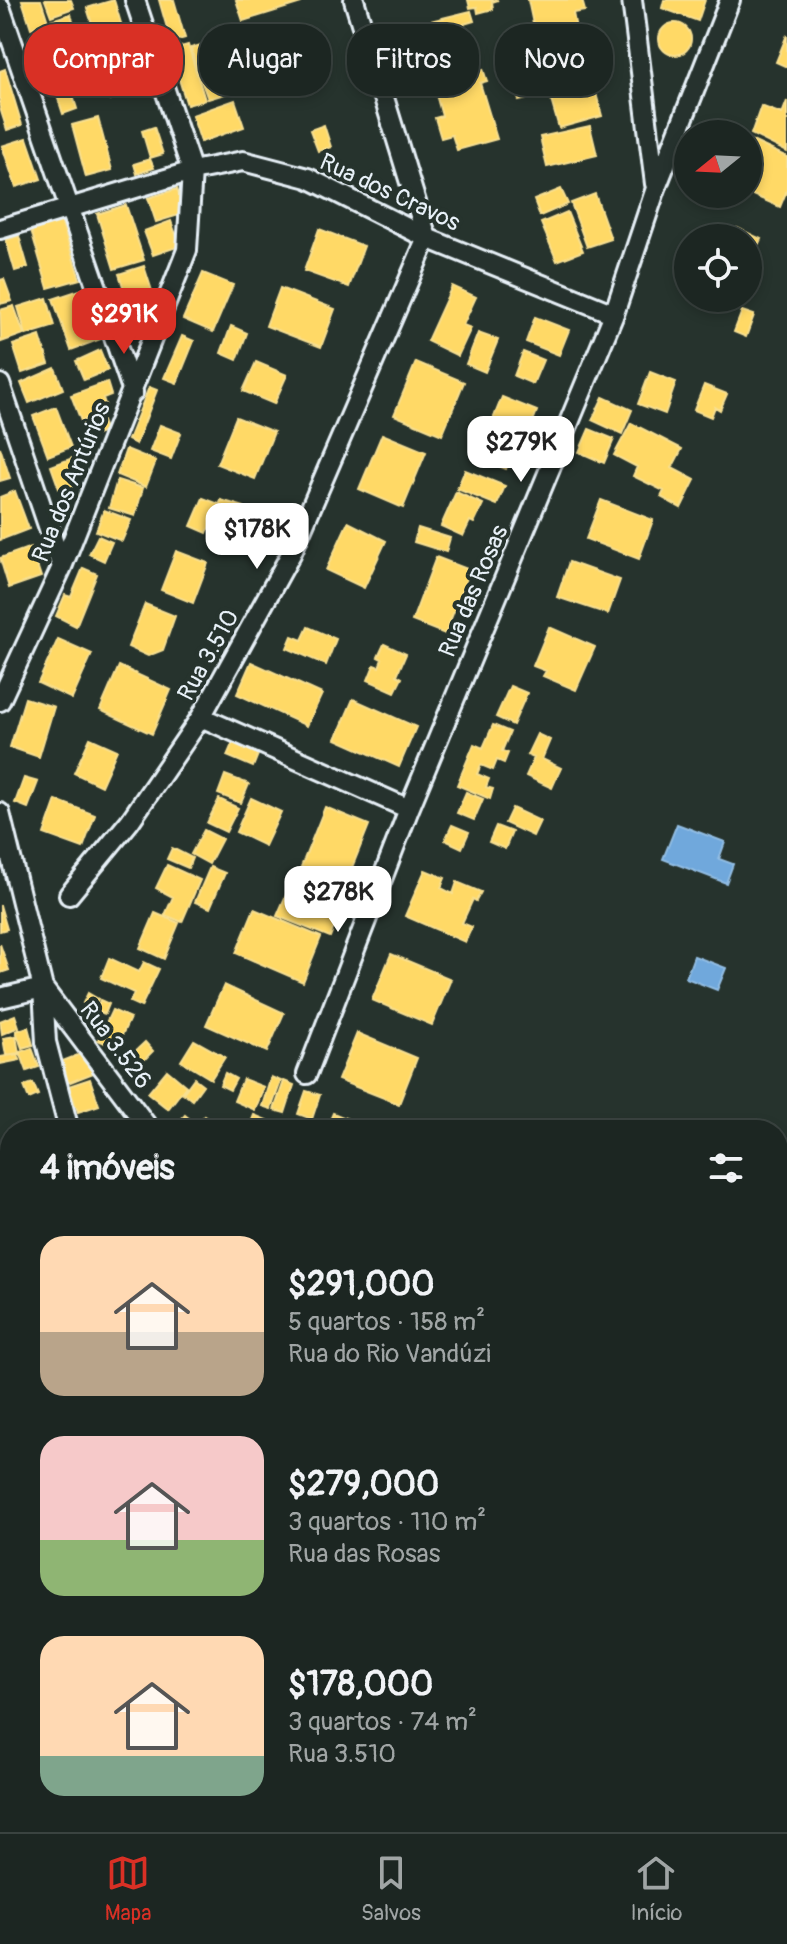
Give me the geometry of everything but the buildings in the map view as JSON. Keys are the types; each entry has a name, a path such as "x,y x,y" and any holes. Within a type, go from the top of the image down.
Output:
{"street":[{"name":"Rua dos Antúrios","path":"0,701 62,567 187,250 192,171 135,0"},
{"path":"354,0 427,238"},
{"path":"632,0 656,188"},
{"name":"Rua das Rosas","path":"307,1074 409,809 614,314 656,188 730,0"},
{"path":"0,7 133,392"},
{"name":"Rua dos Cravos","path":"0,229 192,171 243,161 308,178 427,238 614,314"},
{"name":"Rua 3.510","path":"69,895 130,821 201,717 291,554 427,238"},
{"path":"0,384 62,567"},
{"path":"201,717 409,809"},
{"path":"0,813 43,988 46,1042 66,1120"},
{"path":"0,998 43,988"},
{"name":"Rua 3.526","path":"43,988 142,1120"}]}
